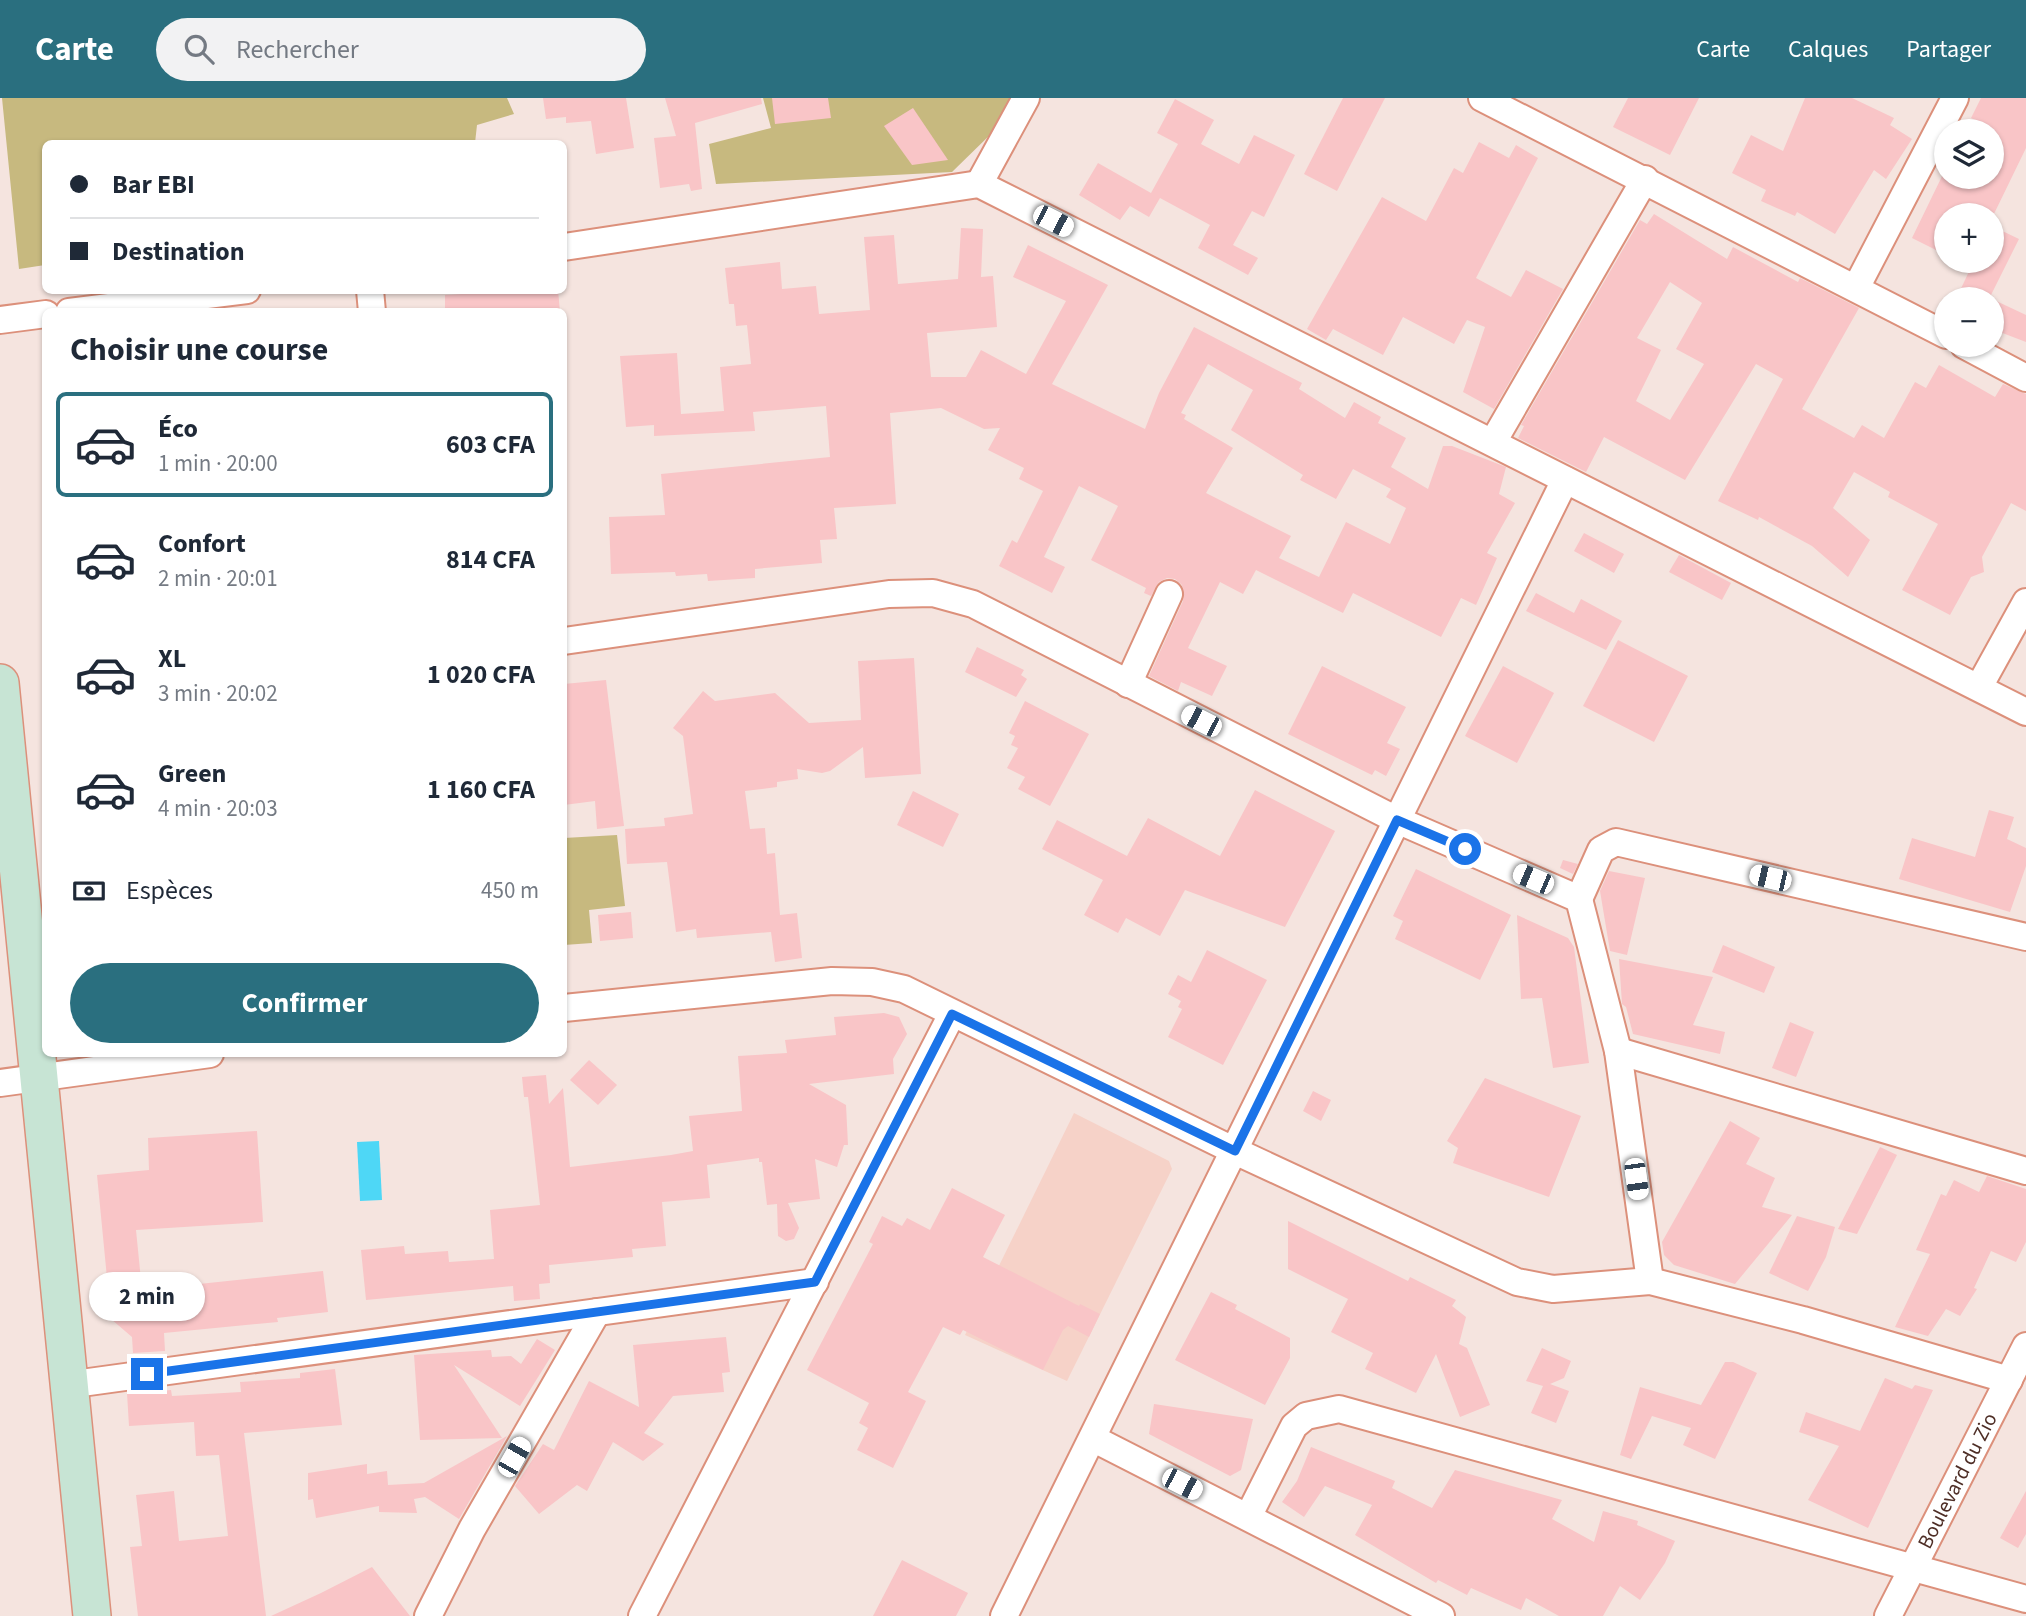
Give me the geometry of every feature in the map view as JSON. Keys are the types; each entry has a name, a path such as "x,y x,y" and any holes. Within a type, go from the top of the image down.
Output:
{"main road":[{"path":"0,683 9,848 39,1078 92,1616"}],"street":[{"path":"979,184 1026,98"},
{"path":"1482,98 1934,329"},
{"path":"1856,288 1955,98"},
{"path":"1493,442 1644,179"},
{"path":"567,247 979,184 2026,712"},
{"path":"101,308 215,294"},
{"path":"0,320 42,315"},
{"path":"1987,357 2026,377"},
{"path":"1004,1616 1094,1439 1564,480"},
{"path":"567,641 889,594 933,593 973,604 1397,820 1579,899"},
{"path":"1128,684 1169,594"},
{"path":"1979,687 2026,602"},
{"path":"1650,1281 1618,1051 1579,899 1601,850 1616,842 2026,937"},
{"path":"567,1008 832,981 872,982 904,989 1235,1151 1517,1282 1553,1289 1650,1281 1803,1320 2009,1380"},
{"path":"642,1616 952,1014"},
{"path":"1618,1051 2026,1171"},
{"path":"0,1083 189,1057"},
{"path":"68,1385 815,1282"},
{"path":"428,1616 472,1530 597,1312"},
{"name":"Boulevard du Zio","path":"1888,1616 2026,1346"},
{"path":"1248,1517 1294,1426 1306,1416 1339,1409 2026,1599"},
{"path":"1094,1439 1441,1616"}],"shaded area":[{"path":"2,98 507,98 514,114 477,125 475,140 42,140 42,265 19,269"},
{"path":"763,98 1010,98 994,131 952,172 716,184 709,144 771,128"},
{"path":"617,835 625,906 589,910 592,943 567,945 567,838"},
{"path":"1074,1113 1169,1161 1172,1169 1067,1381 965,1335"}],"water":[{"path":"379,1141 382,1200 360,1201 357,1142"}],"building":[{"path":"543,98 626,98 634,148 596,154 591,121 566,123 566,117 546,119"},
{"path":"665,98 761,98 762,104 695,123 702,189 691,191 689,184 660,188 654,138 676,136"},
{"path":"772,98 828,98 831,118 775,124"},
{"path":"1343,98 1385,98 1337,191 1304,174"},
{"path":"1628,98 1699,98 1670,155 1613,127"},
{"path":"1805,98 1852,98 1894,118 1890,125 1912,139 1886,179 1874,170 1835,234 1797,212 1795,216 1761,201 1766,190 1732,173 1751,135 1783,151"},
{"path":"1981,98 2026,98 2026,148 1999,203 1934,203 1934,249 1912,238 1936,189 2004,189 2004,119 1971,118"},
{"path":"1175,99 1214,120 1201,144 1239,164 1254,135 1295,155 1264,217 1252,211 1233,245 1258,258 1248,275 1198,248 1210,225 1160,198 1149,217 1130,206 1120,220 1079,195 1098,163 1151,193 1178,144 1157,133"},
{"path":"913,108 948,160 912,165 884,126"},
{"path":"1479,142 1509,158 1516,145 1538,158 1476,278 1511,297 1526,270 1563,289 1494,409 1463,392 1485,327 1467,320 1454,344 1403,317 1383,355 1333,329 1326,340 1307,329 1382,197 1426,221 1454,168 1463,173"},
{"path":"1654,214 1727,259 1733,247 1798,282 1800,278 1859,308 1802,409 1854,438 1862,425 1884,438 1915,382 1926,388 1939,365 1995,397 2003,384 2026,394 2026,511 2011,503 1982,557 1984,572 1971,577 1950,615 1902,590 1938,524 1888,497 1890,492 1854,472 1833,508 1870,540 1848,577 1812,546 1759,517 1758,520 1718,501 1783,379 1756,364 1685,480 1604,437 1586,472 1518,438 1524,426 1521,425 1640,220 1647,224","holes":["1670,282 1702,303 1676,349 1704,364 1670,420 1636,401 1661,350 1637,338"]},
{"path":"961,228 983,229 981,277 993,276 997,327 927,333 931,377 966,377 981,350 1026,374 1066,301 1013,277 1028,245 1108,285 1052,384 1145,429 1159,393 1194,327 1302,383 1299,389 1345,418 1354,402 1381,417 1378,423 1406,438 1391,467 1428,489 1443,446 1452,446 1506,467 1499,494 1515,503 1487,553 1497,558 1476,605 1461,598 1441,637 1353,593 1343,613 1256,570 1243,594 1220,582 1188,648 1227,666 1212,696 1181,682 1178,691 1149,676 1183,601 1182,585 1175,579 1167,578 1159,582 1151,596 1144,593 1146,588 1091,560 1118,506 1079,486 1044,557 1065,567 1052,593 999,566 1012,540 1017,543 1043,491 1019,479 1024,468 988,450 1000,428 984,429 941,408 890,413 896,504 834,508 837,539 820,540 822,563 755,569 755,578 708,581 707,574 611,574 609,517 665,515 661,474 830,457 826,406 753,412 755,431 654,436 654,425 626,427 620,356 677,353 681,414 724,411 720,367 751,364 747,325 736,326 734,304 729,304 725,268 780,262 782,289 816,286 819,314 870,310 864,237 894,235 898,284 958,279","holes":["1208,364 1253,390 1231,430 1303,475 1300,480 1336,499 1353,469 1391,489 1386,497 1406,508 1390,544 1346,522 1319,577 1279,558 1291,536 1206,493 1233,448 1184,419 1186,415 1181,413"]},
{"path":"2004,232 2019,239 2004,269"},
{"path":"1968,273 2002,273 1995,287 1962,287"},
{"path":"558,294 560,308 445,308 445,295"},
{"path":"2004,305 2026,315 2026,342 2004,334"},
{"path":"1584,533 1624,554 1614,573 1574,551"},
{"path":"1679,555 1731,583 1722,600 1669,572"},
{"path":"1536,593 1574,613 1581,599 1622,621 1606,650 1526,611"},
{"path":"1618,640 1688,676 1654,742 1583,706"},
{"path":"977,647 1024,670 1021,675 1027,679 1016,697 965,672"},
{"path":"914,658 921,774 865,778 863,747 830,771 822,773 797,769 798,779 777,782 777,787 745,791 750,829 765,828 767,854 775,853 780,915 797,913 802,958 775,962 771,932 697,938 696,929 676,932 667,862 627,864 625,829 665,826 664,818 693,814 683,736 673,728 703,691 715,701 775,693 809,723 861,720 858,661"},
{"path":"1322,666 1406,707 1387,743 1400,749 1386,776 1375,770 1372,775 1288,734"},
{"path":"1503,666 1554,693 1517,763 1465,736"},
{"path":"606,680 624,826 597,829 595,801 567,805 567,684"},
{"path":"1025,701 1089,734 1050,806 1018,789 1025,777 1007,768 1018,748 1011,745 1015,736 1009,733"},
{"path":"1255,790 1335,831 1285,927 1185,890 1160,936 1126,918 1118,933 1084,915 1103,880 1042,849 1057,820 1127,856 1148,818 1220,856"},
{"path":"913,791 959,814 943,847 897,825"},
{"path":"1989,810 2014,817 2007,839 2026,848 2026,866 2010,912 1899,879 1912,838 1975,857"},
{"path":"1563,860 1578,864 1573,874 1560,868"},
{"path":"1416,869 1511,915 1480,980 1395,939 1403,921 1393,916"},
{"path":"1609,871 1645,878 1627,955 1610,951 1600,891"},
{"path":"631,912 633,938 600,941 598,915"},
{"path":"1517,915 1568,938 1574,947 1589,1063 1553,1068 1542,998 1521,999"},
{"path":"1723,945 1775,967 1764,993 1712,972"},
{"path":"1207,950 1267,980 1223,1065 1168,1037 1182,1009 1178,1007 1181,1001 1168,994 1178,975 1191,982"},
{"path":"1619,959 1713,977 1693,1025 1725,1032 1720,1054 1633,1034 1626,1007 1622,1004"},
{"path":"884,1013 899,1017 907,1034 893,1059 894,1074 809,1084 846,1105 848,1145 844,1145 837,1167 815,1159 820,1199 788,1203 799,1228 794,1239 786,1241 778,1236 777,1204 767,1205 762,1162 759,1162 759,1158 707,1165 710,1198 662,1202 666,1246 632,1249 633,1257 549,1265 550,1283 539,1284 540,1299 514,1301 513,1286 366,1300 361,1250 404,1246 405,1254 448,1251 449,1262 494,1259 490,1210 540,1205 528,1097 524,1097 522,1077 546,1075 549,1104 563,1088 570,1167 671,1155 693,1151 689,1116 742,1111 738,1056 787,1053 785,1040 836,1035 834,1017"},
{"path":"1790,1022 1814,1032 1796,1077 1772,1068"},
{"path":"589,1060 617,1085 598,1105 570,1080"},
{"path":"1485,1078 1581,1116 1549,1197 1453,1163 1458,1148 1447,1141"},
{"path":"1313,1091 1331,1100 1321,1121 1303,1111"},
{"path":"1730,1121 1760,1138 1746,1164 1775,1178 1762,1207 1792,1215 1735,1284 1674,1265 1664,1255 1662,1242"},
{"path":"257,1131 263,1222 136,1230 142,1290 323,1271 328,1312 277,1318 278,1322 164,1333 165,1351 133,1353 132,1337 111,1319 97,1175 149,1170 148,1138"},
{"path":"1880,1147 1897,1155 1857,1234 1838,1229"},
{"path":"1987,1176 2026,1189 2026,1242 2016,1262 1991,1251 1974,1288 1977,1289 1960,1316 1946,1309 1928,1336 1895,1327 1930,1254 1916,1250 1941,1194 1946,1196 1954,1180 1979,1192"},
{"path":"952,1188 1005,1215 983,1257 1100,1314 1089,1337 1068,1326 1063,1330 1043,1370 963,1330 960,1335 943,1327 908,1392 926,1401 893,1468 857,1450 868,1428 859,1423 869,1403 807,1370 873,1244 869,1242 882,1216 902,1226 907,1218 930,1230"},
{"path":"1797,1216 1835,1227 1826,1257 1808,1291 1769,1273"},
{"path":"1288,1221 1408,1281 1410,1277 1456,1300 1452,1306 1466,1317 1459,1344 1467,1348 1490,1405 1460,1417 1436,1354 1416,1393 1365,1369 1373,1353 1331,1332 1348,1299 1288,1269"},
{"path":"1211,1292 1237,1305 1235,1309 1290,1338 1290,1358 1265,1405 1175,1360"},
{"path":"726,1337 730,1372 722,1373 724,1392 673,1396 644,1433 664,1444 643,1461 613,1442 587,1491 577,1485 539,1514 515,1486 543,1444 554,1450 589,1381 639,1407 633,1345"},
{"path":"537,1339 555,1350 520,1406 454,1365 502,1438 420,1440 414,1355 491,1350 492,1357 511,1356 521,1364"},
{"path":"1542,1348 1571,1361 1564,1378 1550,1384 1569,1391 1556,1423 1531,1413 1543,1386 1526,1381"},
{"path":"1725,1362 1733,1362 1757,1373 1715,1459 1683,1445 1691,1428 1652,1416 1631,1459 1620,1455 1640,1387 1701,1405"},
{"path":"335,1369 342,1425 244,1433 266,1616 138,1616 130,1547 142,1546 136,1495 174,1491 179,1541 228,1536 219,1455 196,1456 194,1422 129,1426 127,1393 171,1390 172,1396 241,1392 240,1382 300,1378 300,1373"},
{"path":"1885,1378 1912,1389 1915,1385 1933,1390 1868,1528 1808,1500 1839,1446 1799,1432 1806,1412 1860,1431"},
{"path":"1154,1404 1253,1419 1241,1470 1230,1476 1149,1434"},
{"path":"507,1436 459,1519 425,1497 414,1499 417,1513 379,1512 379,1506 316,1518 313,1499 308,1500 308,1473 367,1464 367,1474 387,1471 388,1485 424,1483"},
{"path":"1311,1447 1395,1481 1392,1488 1432,1508 1455,1470 1562,1500 1552,1519 1594,1542 1603,1511 1638,1521 1637,1525 1675,1541 1665,1563 1640,1600 1620,1586 1603,1616 1559,1616 1526,1598 1521,1610 1471,1588 1467,1595 1438,1580 1436,1583 1355,1535 1372,1505 1325,1486 1304,1517 1282,1502 1297,1481"},
{"path":"2026,1491 2026,1534 2018,1548 2000,1538"},
{"path":"902,1560 968,1593 956,1616 873,1616"},
{"path":"372,1567 410,1616 271,1616 321,1593"}],"route":[{"path":"147,1374 815,1282 952,1014 1235,1151 1397,820 1465,849"}]}
